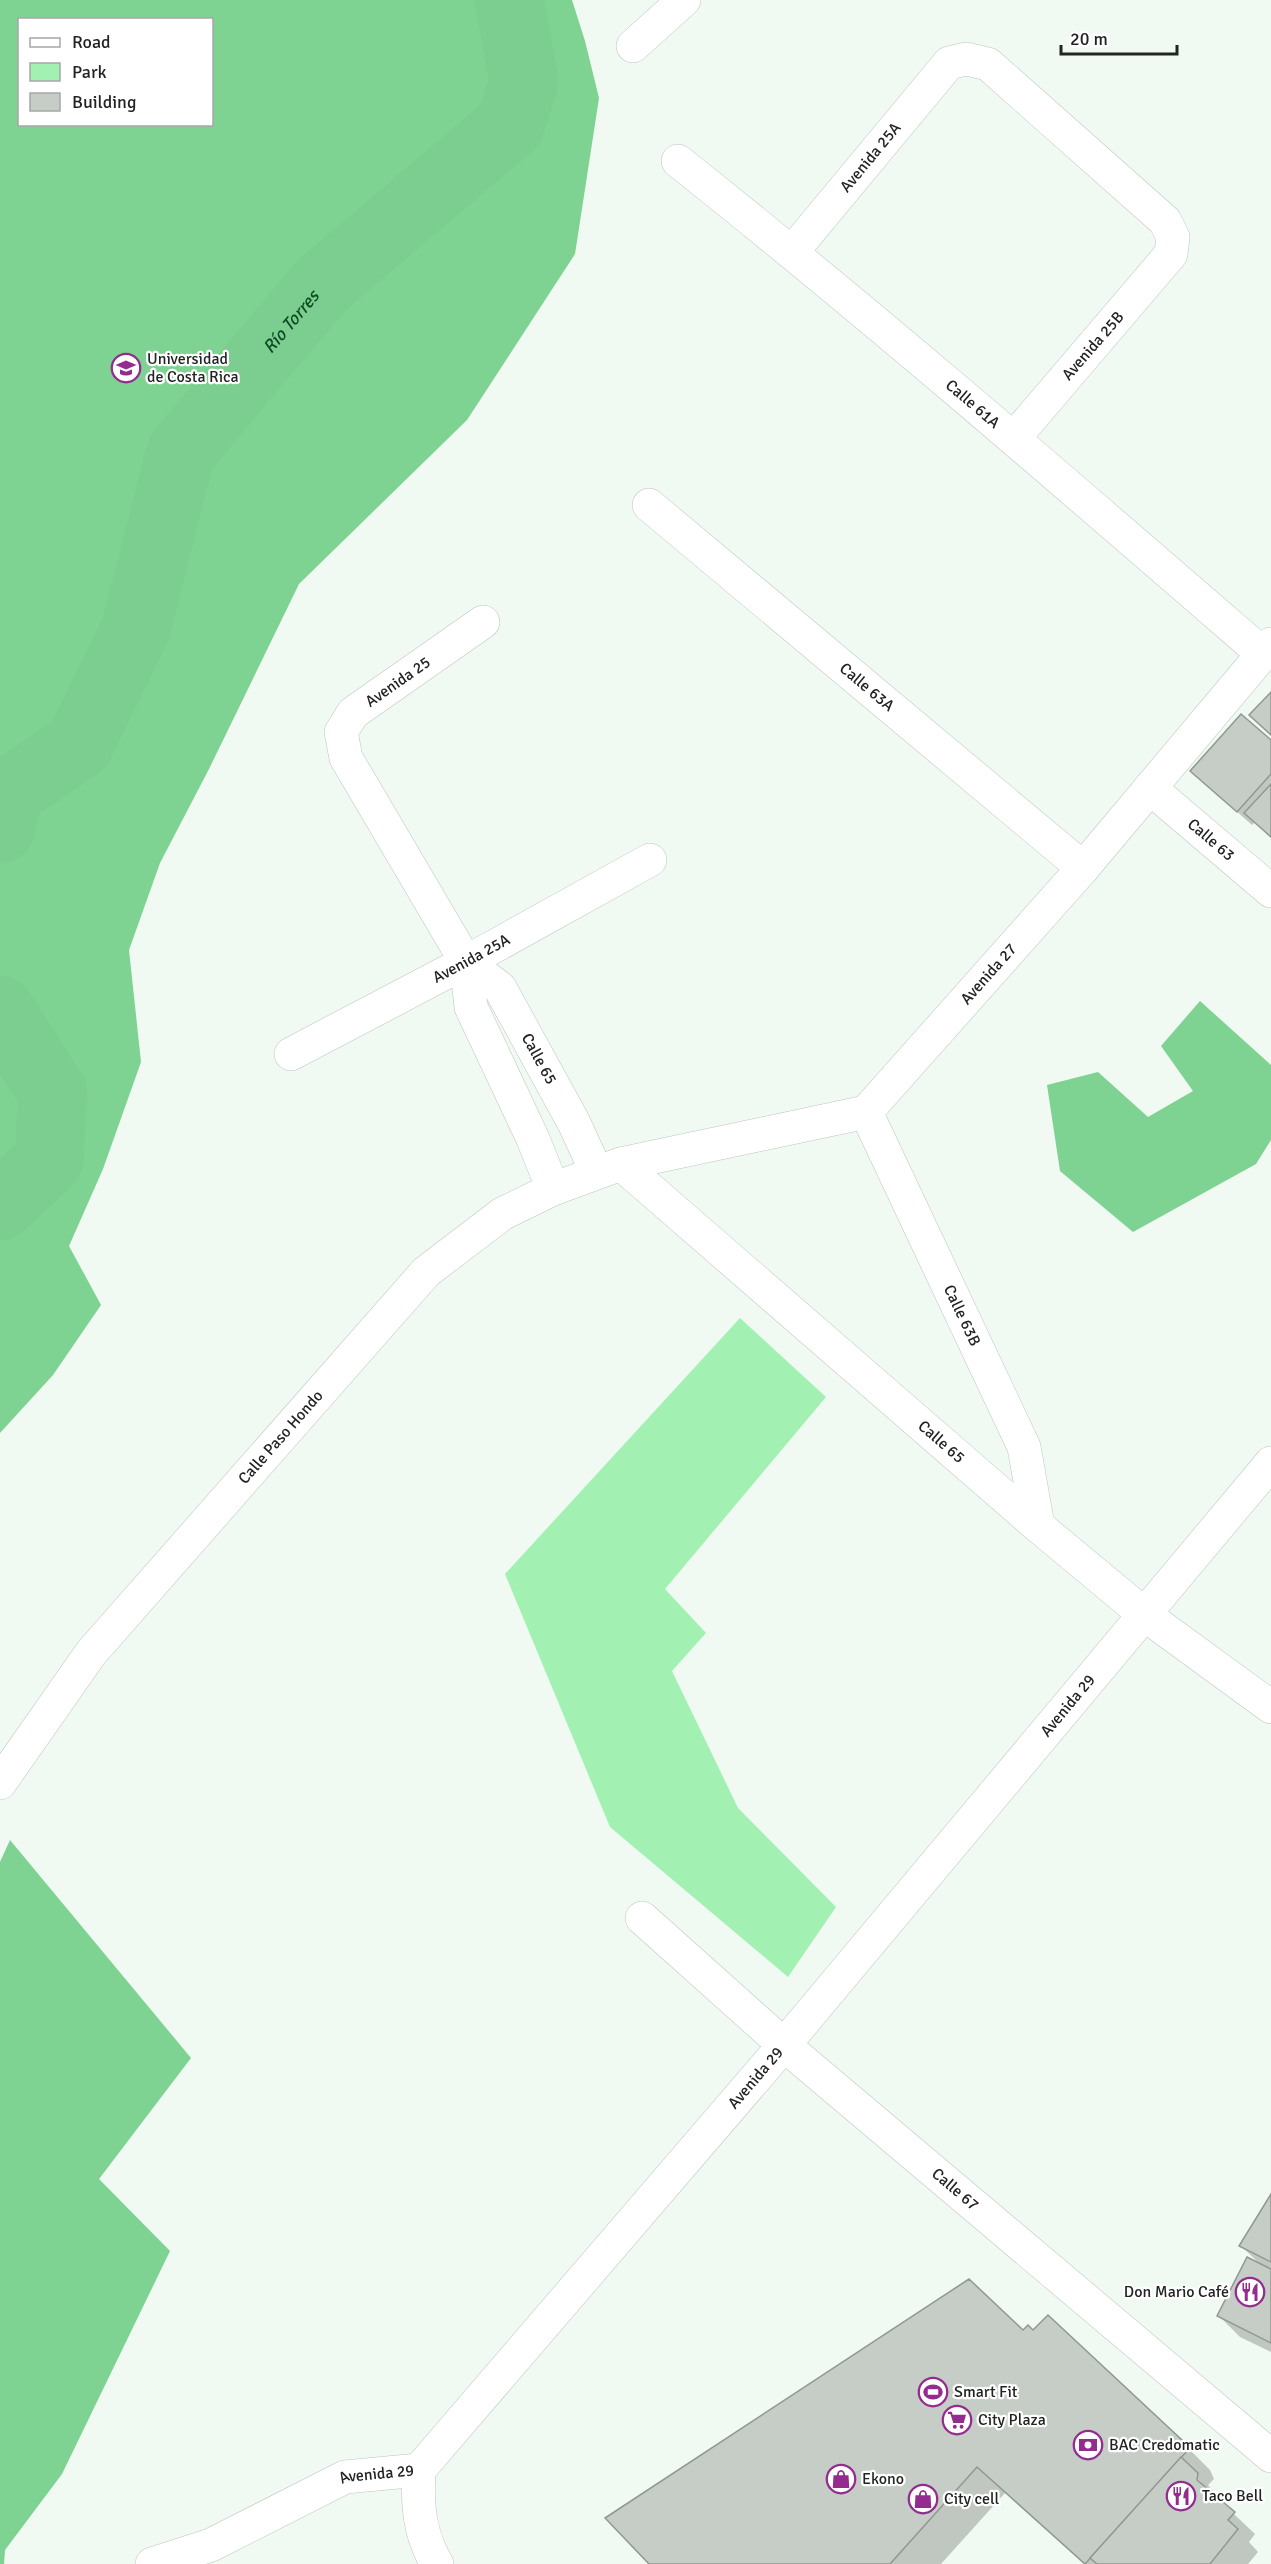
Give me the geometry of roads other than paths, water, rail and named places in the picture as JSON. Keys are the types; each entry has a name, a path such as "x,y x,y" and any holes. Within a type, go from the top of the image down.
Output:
{"street":[{"path":"633,46 684,0"},
{"name":"Avenida 25A","path":"792,252 949,63 966,59 988,64 1166,221 1173,237 1172,254"},
{"name":"Calle 61A","path":"678,161 792,252 1267,649"},
{"name":"Avenida 25B","path":"1014,438 1172,254"},
{"name":"Calle 63A","path":"649,505 1083,868"},
{"name":"Avenida 25","path":"346,758 341,732 353,713 483,622"},
{"name":"Avenida 27","path":"866,1112 1083,868 1267,649"},
{"name":"Calle 65","path":"346,758 466,962 500,988 574,1123 609,1168 1145,1615 1271,1707"},
{"name":"Calle 63","path":"1150,788 1271,891"},
{"name":"Avenida 25A","path":"291,1054 466,962 650,860"},
{"name":"Calle 65","path":"466,962 471,1007 533,1139 553,1189"},
{"path":"609,1168 866,1112"},
{"name":"Calle 63B","path":"866,1112 1023,1447 1038,1526"},
{"name":"Calle Paso Hondo","path":"0,1783 91,1653 426,1272 502,1214 553,1189 609,1168"},
{"name":"Avenida 29","path":"152,2564 211,2545 345,2477 419,2470 784,2045 1271,1463"},
{"name":"Calle 67","path":"642,1918 784,2045 1271,2456"},
{"path":"419,2470 417,2505 426,2545 437,2564"}],"waterway":[{"name":"Río Torres","path":"0,829 10,792 79,745 136,628 181,452 322,285 510,125 524,81 509,0"},
{"name":"Río Torres","path":"0,1010 53,1093 49,1160 0,1206"}],"place":[{"name":"Universidad de Costa Rica","path":"126,368"},
{"name":"Don Mario Café","path":"1250,2292"},
{"name":"Smart Fit","path":"933,2392"},
{"name":"City Plaza","path":"957,2420"},
{"name":"BAC Credomatic","path":"1088,2445"},
{"name":"Ekono","path":"841,2479"},
{"name":"Taco Bell","path":"1181,2496"},
{"name":"City cell","path":"923,2499"}]}
